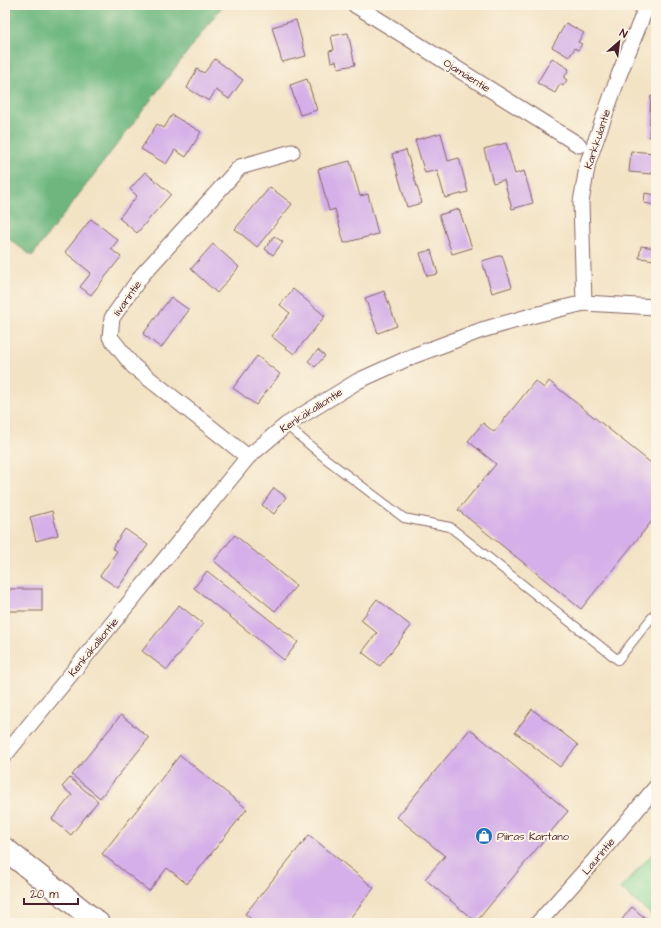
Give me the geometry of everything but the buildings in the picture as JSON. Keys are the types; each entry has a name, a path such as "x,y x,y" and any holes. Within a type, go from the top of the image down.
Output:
{"street":[{"name":"Ojamäentie","path":"355,5 579,145"},
{"name":"Karkkulantie","path":"584,303 581,202 588,162 619,74 647,5"},
{"name":"Iivarintie","path":"248,457 133,366 110,337 112,318 142,275 240,167 292,152"},
{"name":"Kenkäkalliontie","path":"5,755 248,457 286,425 358,381 413,356 482,330 584,303 656,307"},
{"name":"Laurintie","path":"538,923 592,864 656,786"},
{"path":"5,849 98,923"}],"lane":[{"path":"286,425 326,459 404,518 450,527 618,660 656,612"}],"green space":[{"path":"7,5 223,5 32,256 5,236 5,38"},
{"path":"656,850 656,918 620,889"}],"place":[{"name":"Piiras Kartano","path":"484,836"}]}
